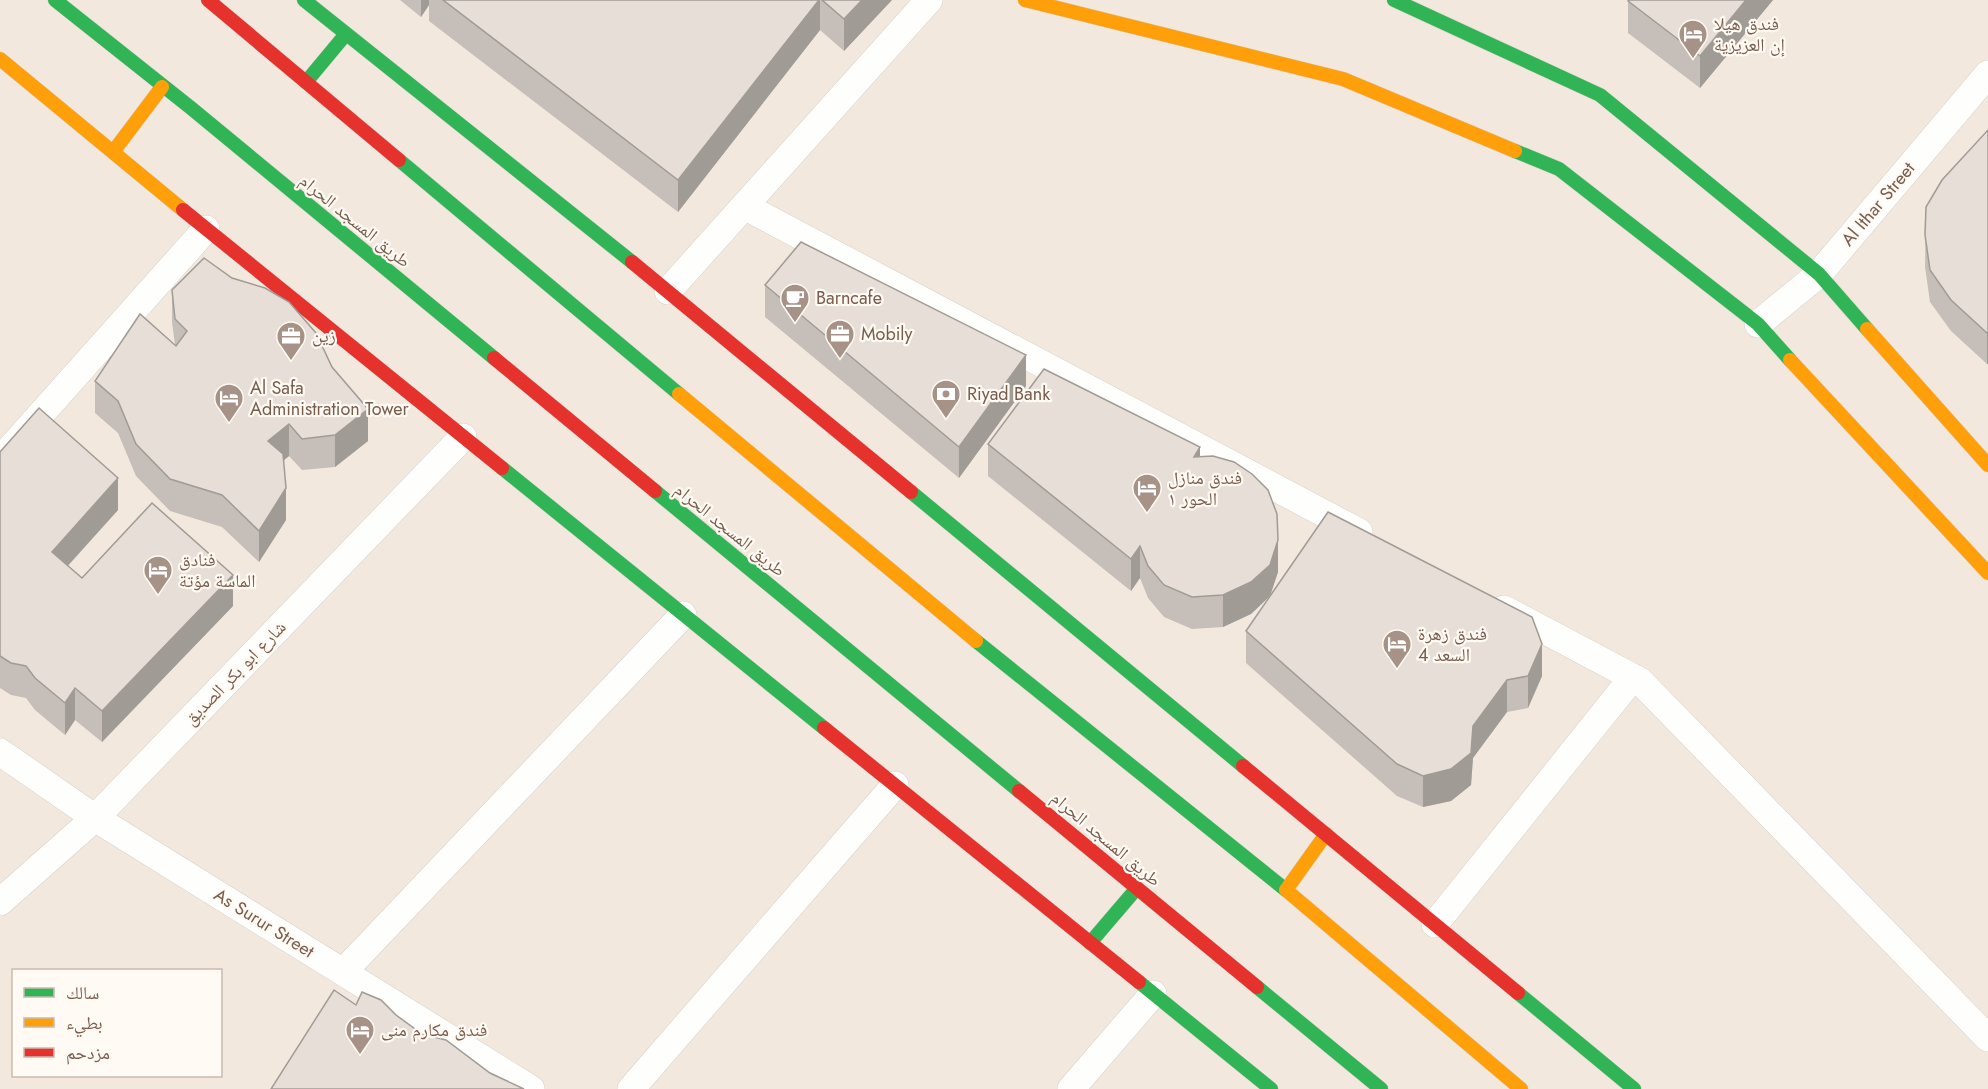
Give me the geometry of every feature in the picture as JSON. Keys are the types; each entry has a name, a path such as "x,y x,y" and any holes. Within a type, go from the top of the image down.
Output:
{"street":[{"name":"طريق المسجد الحرام","path":"55,0 1381,1089"},
{"path":"208,0 951,621 1286,890 1521,1089"},
{"path":"304,0 668,291 1634,1089"},
{"path":"668,291 746,207 929,0"},
{"path":"1025,0 1343,79 1558,169 1758,324 1988,573"},
{"path":"1394,0 1600,95 1819,274 1988,465"},
{"path":"306,82 346,34"},
{"path":"0,59 206,230 1271,1089"},
{"name":"Al Ithar Street","path":"1758,324 1819,274 1988,74"},
{"path":"113,152 162,87"},
{"path":"746,207 1379,543"},
{"path":"0,460 206,230"},
{"name":"شارع ابو بكر الصديق","path":"0,902 95,818 463,437"},
{"path":"1485,599 1640,681 1988,1038"},
{"path":"343,972 683,615"},
{"path":"1435,924 1633,677"},
{"name":"As Surur Street","path":"0,752 95,818 531,1089"},
{"path":"631,1089 895,785"},
{"path":"1286,890 1326,834"},
{"path":"1090,943 1137,888"},
{"path":"1071,1089 1153,994"}],"shaded area":[{"path":"0,0 1988,0 1988,1089 0,1089"}],"building":[{"path":"443,0 819,0 678,180"},
{"path":"822,0 862,0 844,19"},
{"path":"1629,0 1746,0 1700,56"},
{"path":"1988,130 1987,333 1951,300 1930,270 1925,235 1926,207 1942,180"},
{"path":"801,242 1026,355 959,447 765,285"},
{"name":"Al Safa Administration Tower","path":"204,258 232,278 265,288 289,302 316,333 332,367 368,409 335,435 302,439 289,424 268,441 283,454 286,488 259,531 222,495 170,479 136,444 118,401 95,381 140,314 176,346 187,331 175,319 172,290"},
{"name":"فندق منازل الحور ١","path":"1044,369 1200,447 1194,457 1213,456 1234,462 1252,474 1268,490 1277,514 1278,540 1270,565 1251,582 1223,595 1192,597 1164,585 1148,566 1140,546 1131,559 988,444"},
{"name":"فنادق الماسة مؤتة","path":"39,408 118,478 52,552 82,578 152,503 233,575 102,711 75,688 65,703 35,678 26,666 11,663 0,656 0,452"},
{"name":"فندق زهرة السعد 4","path":"1328,512 1532,617 1542,644 1528,676 1507,680 1473,726 1471,753 1451,769 1423,776 1397,764 1246,631"},
{"path":"334,990 356,1005 362,992 381,1000 396,1015 422,1034 446,1040 490,1073 524,1089 271,1089"}],"traffic: fast":[{"path":"55,0 191,108 494,358"},
{"path":"304,0 632,262"},
{"path":"1394,0 1600,95 1819,274 1867,329"},
{"path":"306,82 346,34"},
{"path":"1515,151 1559,169 1758,324 1790,360"},
{"path":"399,160 679,394"},
{"path":"502,468 824,728"},
{"path":"655,491 1019,791"},
{"path":"911,492 1243,766"},
{"path":"976,641 1286,890"},
{"path":"1090,943 1137,888"},
{"path":"1139,982 1271,1089"},
{"path":"1257,987 1381,1089"},
{"path":"1518,993 1634,1089"}],"traffic: slow":[{"path":"1025,0 1343,79 1515,151"},
{"path":"0,59 183,210"},
{"path":"113,152 162,87"},
{"path":"1867,329 1988,465"},
{"path":"1790,360 1988,573"},
{"path":"679,394 976,641"},
{"path":"1286,890 1326,834"},
{"path":"1286,890 1521,1089"}],"traffic: jam":[{"path":"208,0 399,160"},
{"path":"183,210 502,468"},
{"path":"632,262 911,492"},
{"path":"494,358 655,491"},
{"path":"824,728 1139,982"},
{"path":"1243,766 1518,993"},
{"path":"1019,791 1257,987"}],"place":[{"name":"فندق هيلا إن العزيزية","path":"1693,60"},
{"name":"Barncafe","path":"795,324"},
{"name":"Mobily","path":"840,360"},
{"name":"زين","path":"291,362"},
{"name":"Riyad Bank","path":"946,420"},
{"name":"Al Safa Administration Tower","path":"229,424"},
{"name":"فندق منازل الحور ١","path":"1147,514"},
{"name":"فنادق الماسة مؤتة","path":"158,596"},
{"name":"فندق زهرة السعد 4","path":"1397,670"},
{"name":"فندق مكارم منى","path":"360,1056"}]}
